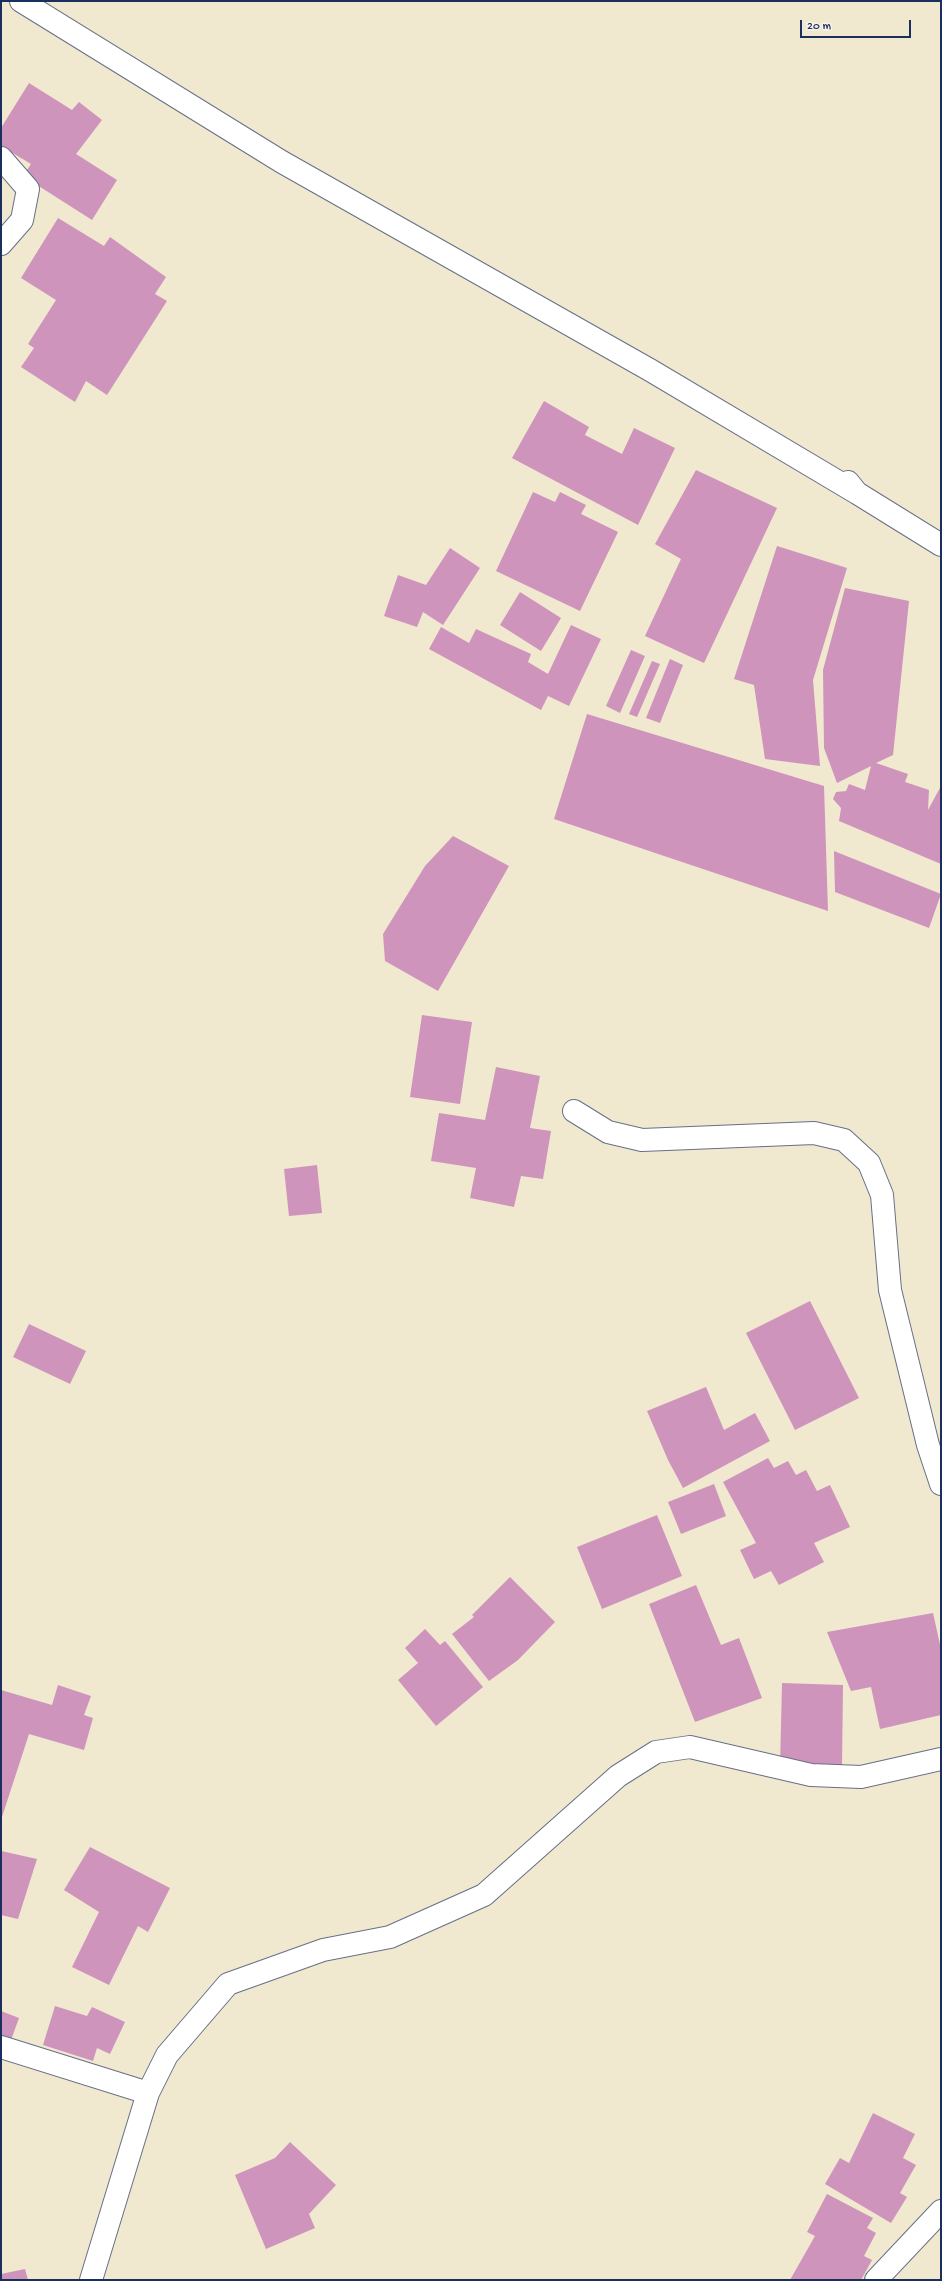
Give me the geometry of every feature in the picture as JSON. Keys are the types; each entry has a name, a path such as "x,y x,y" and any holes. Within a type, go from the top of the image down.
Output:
{"street":[{"path":"21,1 282,162 650,370 857,493 941,545"},
{"path":"1,158 28,189 22,220 1,244"},
{"path":"836,467 857,493"},
{"path":"574,1111 608,1132 642,1140 814,1132 844,1140 869,1163 882,1195 890,1290 928,1445 941,1484"},
{"path":"91,2280 148,2093 167,2056 228,1984 323,1950 390,1937 484,1895 618,1776 656,1752 690,1746 811,1775 861,1777 941,1759"},
{"path":"1,2047 148,2093"},
{"path":"876,2280 941,2211"}],"building":[{"path":"29,83 72,110 79,102 102,120 76,154 117,180 92,220 23,176 31,164 1,146 1,128"},
{"path":"58,218 104,246 110,237 166,277 155,294 167,301 107,395 86,381 75,402 21,367 34,348 28,344 56,300 21,278"},
{"path":"544,401 589,427 585,435 622,454 634,428 675,448 638,525 512,458"},
{"path":"696,470 777,508 704,663 645,636 681,559 655,544"},
{"path":"533,492 555,502 560,492 586,505 581,514 618,532 580,611 496,571"},
{"path":"777,546 847,568 813,680 820,766 765,759 754,685 734,679"},
{"path":"450,548 480,568 443,625 423,612 417,627 384,616 398,575 426,585"},
{"path":"845,588 909,601 893,755 876,763 908,774 905,782 929,790 928,810 941,786 941,864 839,821 841,808 833,799 836,792 846,791 849,784 865,790 871,766 837,783 824,748 823,670"},
{"path":"520,592 561,618 541,651 500,625"},
{"path":"571,625 601,639 569,706 548,696 541,710 429,649 441,627 469,643 476,629 531,654 528,662 548,674"},
{"path":"631,650 645,656 620,713 606,706"},
{"path":"670,659 683,665 660,723 646,718"},
{"path":"652,661 660,664 637,717 629,714"},
{"path":"587,714 824,786 828,911 554,819"},
{"path":"453,836 509,866 438,991 385,961 383,934 425,866"},
{"path":"834,851 941,894 929,928 835,892"},
{"path":"422,1015 472,1022 460,1104 410,1097"},
{"path":"496,1067 540,1076 530,1128 551,1131 543,1179 521,1176 514,1207 470,1198 476,1168 431,1161 439,1113 485,1120"},
{"path":"317,1165 322,1213 289,1216 284,1169"},
{"path":"810,1301 859,1398 795,1430 746,1333"},
{"path":"29,1324 86,1351 70,1384 13,1357"},
{"path":"706,1387 724,1430 755,1413 770,1441 683,1488 668,1460 647,1411"},
{"path":"768,1458 774,1468 788,1461 796,1475 806,1470 817,1491 830,1485 850,1527 814,1543 824,1562 779,1585 771,1571 754,1579 740,1550 756,1543 723,1482"},
{"path":"714,1484 726,1516 681,1534 668,1502"},
{"path":"657,1515 682,1576 602,1609 577,1547"},
{"path":"510,1577 555,1622 518,1660 489,1681 452,1634 474,1617 472,1615"},
{"path":"696,1585 721,1645 739,1638 762,1698 695,1722 649,1604"},
{"path":"933,1613 941,1649 941,1715 880,1729 871,1687 851,1691 827,1632"},
{"path":"425,1629 440,1645 445,1641 483,1687 436,1726 398,1680 418,1663 405,1648"},
{"path":"782,1683 843,1685 842,1768 780,1767"},
{"path":"58,1685 91,1696 84,1715 93,1718 84,1750 29,1734 1,1820 1,1690 52,1705"},
{"path":"90,1847 170,1888 148,1932 138,1926 109,1985 72,1967 99,1912 64,1890"},
{"path":"1,1851 37,1859 18,1919 1,1915"},
{"path":"55,2006 87,2016 92,2007 125,2022 110,2054 97,2048 93,2061 43,2045"},
{"path":"1,2011 19,2018 11,2040 1,2037"},
{"path":"873,2113 915,2134 903,2158 916,2165 900,2193 907,2197 891,2223 825,2184 840,2158 849,2163"},
{"path":"290,2142 336,2185 309,2214 315,2228 266,2249 235,2175 275,2158"},
{"path":"827,2194 873,2218 867,2228 876,2233 864,2256 872,2260 861,2280 790,2280 815,2236 807,2232"},
{"path":"25,2269 28,2280 1,2280 1,2274"}]}
